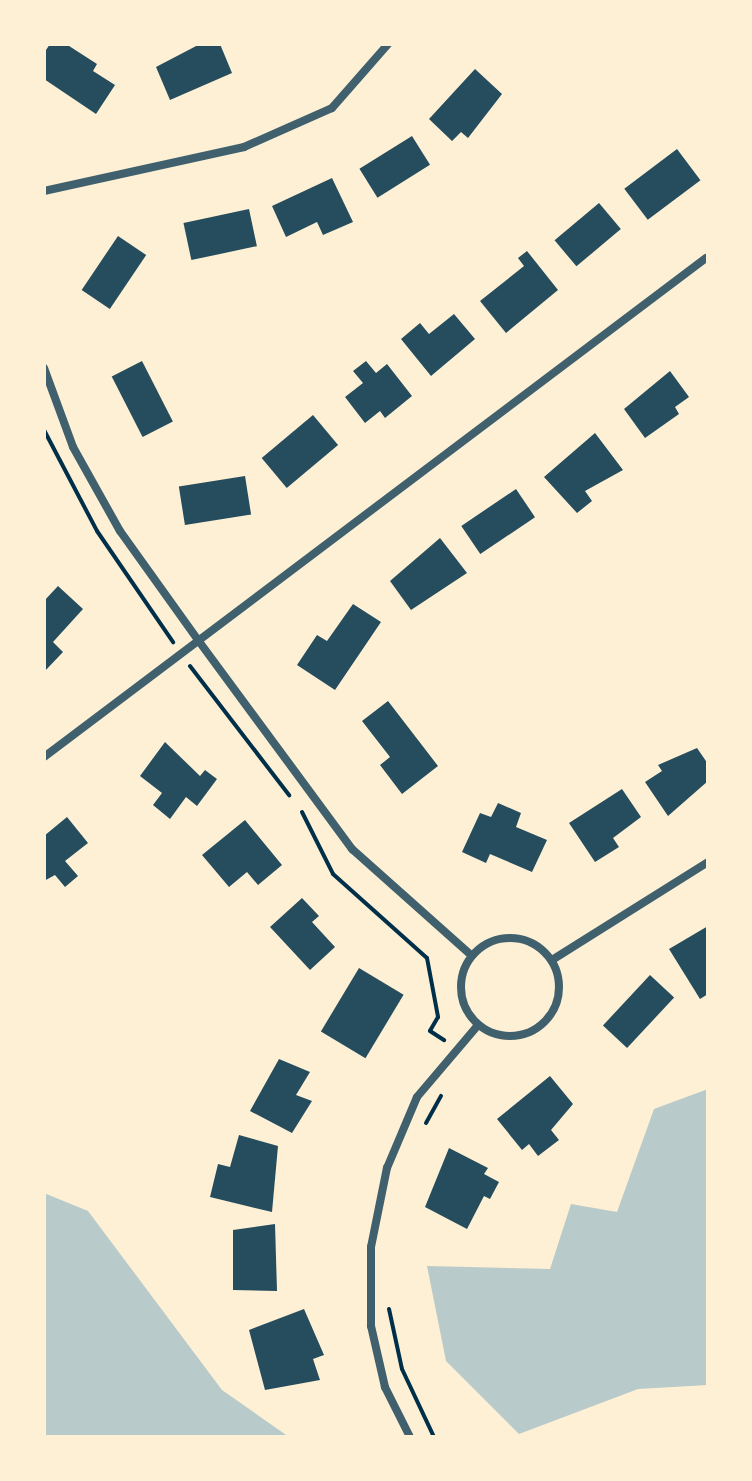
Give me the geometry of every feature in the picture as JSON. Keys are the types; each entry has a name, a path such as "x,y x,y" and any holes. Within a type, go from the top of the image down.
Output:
{"street":[{"path":"44,191 244,147 332,108 378,61 388,44"},
{"path":"44,757 706,258"},
{"path":"44,368 73,447 120,531 198,640 352,849 471,955"},
{"path":"552,960 708,862"},
{"path":"514,938 536,944 552,960 559,996 551,1014 537,1029 516,1037 495,1035 478,1025 466,1010 460,989 471,955 490,941 514,938"},
{"path":"410,1437 385,1387 371,1326 371,1247 387,1168 411,1111 458,1046 478,1025"}],"path":[{"path":"44,430 82,507 181,653 304,814 333,874 427,958 438,1004 437,1023 430,1031 458,1046"},
{"path":"422,1131 444,1092"},
{"path":"388,1305 402,1369 434,1437"}],"shaded area":[{"path":"708,1089 708,1385 638,1389 519,1434 446,1361 427,1266 550,1269 571,1204 617,1212 654,1109"},
{"path":"44,1193 88,1211 222,1390 289,1437 44,1437"}],"building":[{"path":"50,44 66,44 97,64 93,71 115,85 96,114 44,79 44,53"},
{"path":"200,44 220,44 232,73 170,100 156,67"},
{"path":"475,69 502,94 468,138 461,132 452,141 429,119"},
{"path":"412,136 430,165 377,198 359,169"},
{"path":"677,149 700,180 648,220 624,189"},
{"path":"332,178 353,222 323,235 317,222 286,237 272,206"},
{"path":"599,203 621,229 576,266 555,240"},
{"path":"249,209 257,246 191,260 183,223"},
{"path":"118,236 146,255 110,309 82,290"},
{"path":"527,251 558,290 506,333 480,301 524,266 518,258"},
{"path":"454,314 475,339 431,376 401,339 420,323 429,334"},
{"path":"142,361 173,422 143,437 112,376"},
{"path":"366,361 376,373 387,364 412,396 385,418 380,411 365,423 345,397 363,383 353,371"},
{"path":"670,371 689,397 675,407 679,414 645,438 624,409"},
{"path":"313,415 338,445 287,488 262,458"},
{"path":"595,433 623,470 585,491 592,501 577,513 544,477"},
{"path":"245,476 251,515 185,525 179,486"},
{"path":"516,489 535,517 480,554 461,526"},
{"path":"440,538 467,573 411,610 390,581"},
{"path":"58,586 83,609 53,642 63,652 44,672 44,601"},
{"path":"353,604 381,622 335,690 297,665 317,635 327,641"},
{"path":"388,701 438,766 402,794 380,765 390,757 362,721"},
{"path":"165,742 200,776 205,770 217,779 197,806 186,797 170,819 153,805 162,793 140,776"},
{"path":"697,748 708,764 708,781 668,816 645,782 662,771 658,765"},
{"path":"622,789 641,817 613,838 619,847 595,862 569,823"},
{"path":"498,803 521,813 516,827 547,840 532,872 490,854 486,863 462,852 480,813 491,817"},
{"path":"67,817 88,843 65,861 78,876 65,887 55,875 44,881 44,836"},
{"path":"245,820 282,865 258,885 247,872 229,887 202,855"},
{"path":"302,898 319,916 312,922 335,947 310,970 270,927"},
{"path":"708,926 708,994 700,999 669,949"},
{"path":"359,968 404,995 365,1058 321,1031"},
{"path":"650,975 674,998 627,1048 603,1025"},
{"path":"279,1059 310,1072 296,1095 312,1101 292,1133 250,1111"},
{"path":"550,1076 573,1104 551,1130 559,1140 538,1156 529,1144 522,1150 497,1119"},
{"path":"239,1135 278,1146 272,1212 210,1197 218,1164 230,1167"},
{"path":"449,1148 488,1168 484,1174 499,1182 490,1199 484,1196 467,1229 425,1207"},
{"path":"275,1224 277,1291 233,1290 233,1230"},
{"path":"304,1309 324,1355 313,1359 320,1380 265,1390 249,1330"}]}
